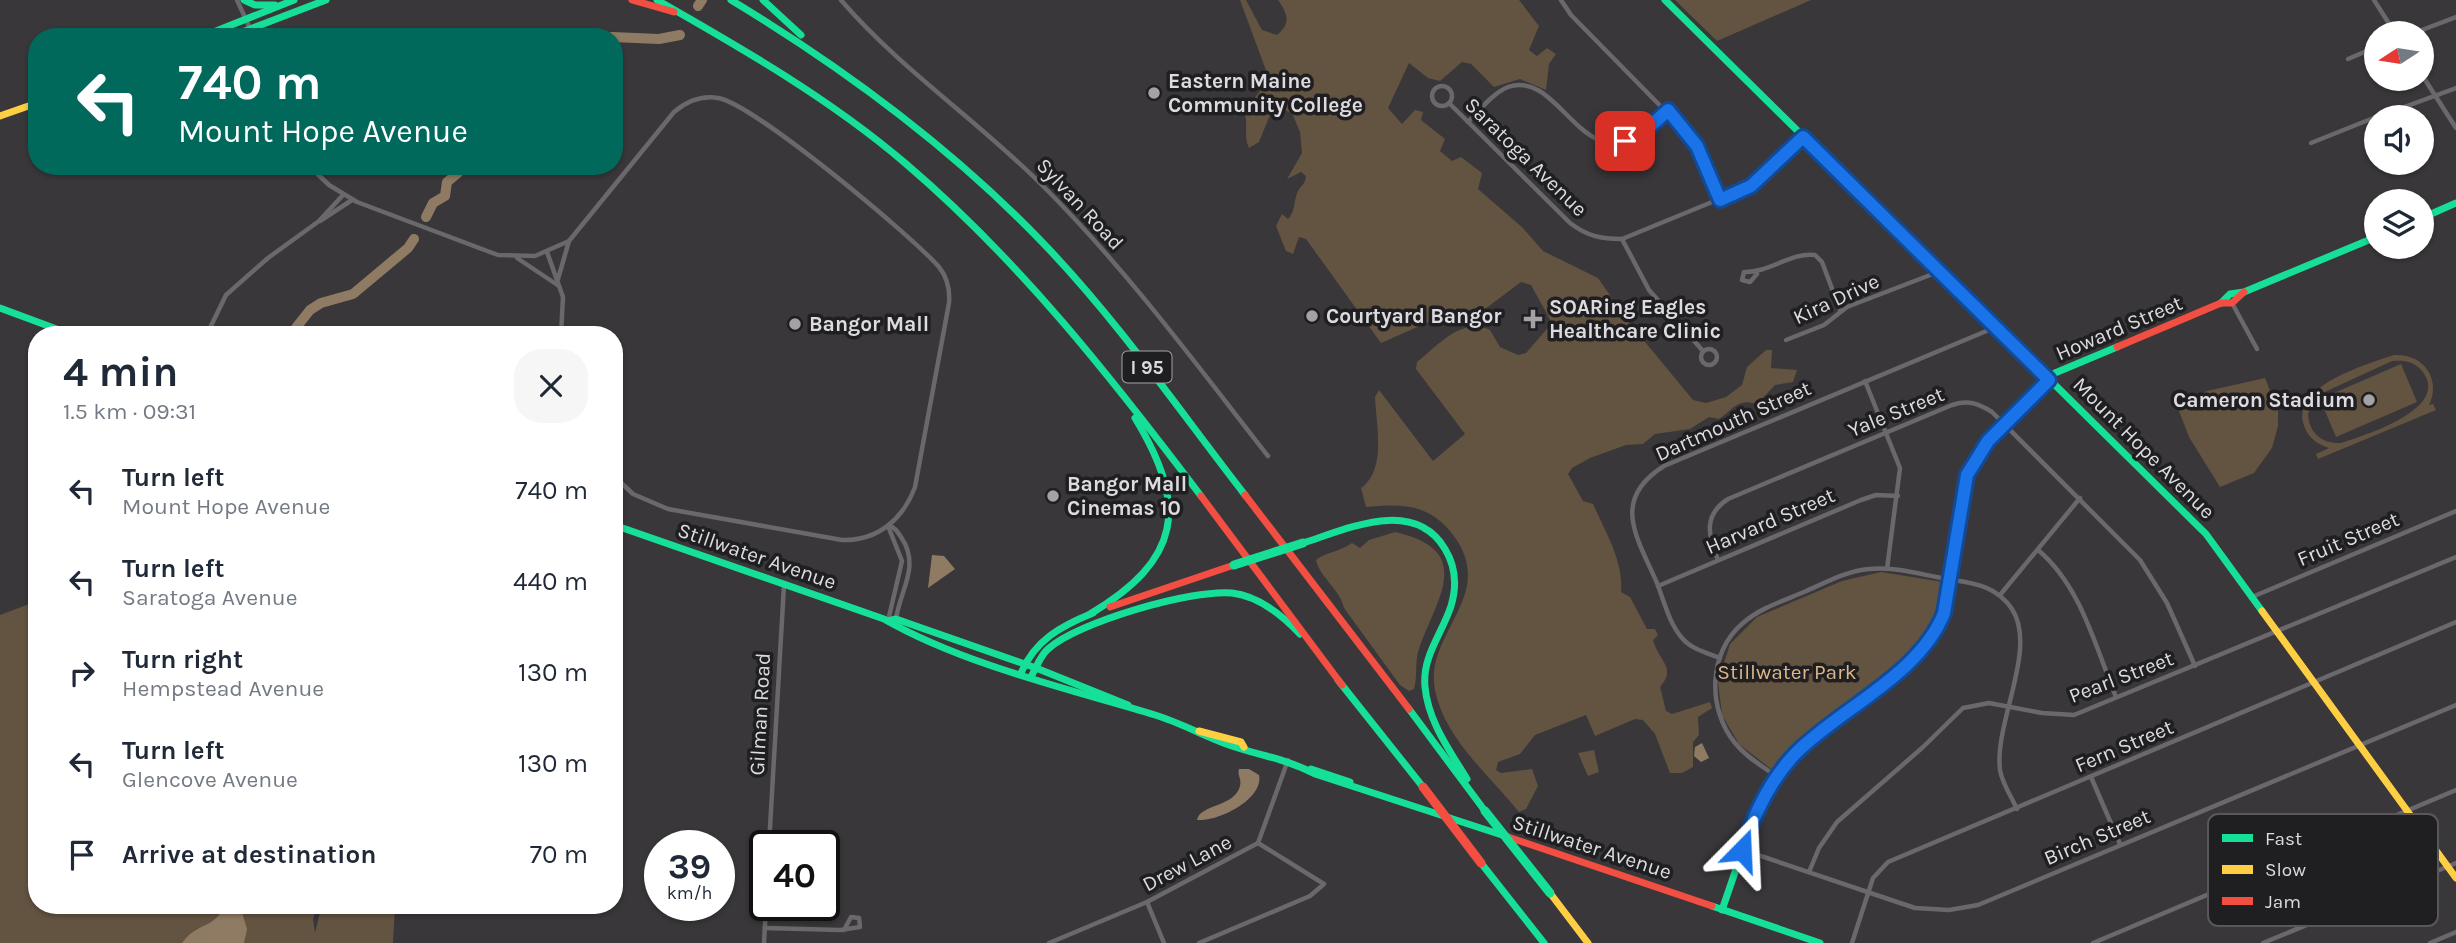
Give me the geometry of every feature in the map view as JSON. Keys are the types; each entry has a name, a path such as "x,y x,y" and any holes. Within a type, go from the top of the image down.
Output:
{"main road":[{"path":"244,0 255,5 282,5"},
{"path":"224,28 295,0"},
{"path":"260,28 326,0"},
{"path":"632,0 680,13"},
{"name":"I 95","path":"656,0 786,75 832,106 905,163 990,239 1075,334 1342,685 1544,943"},
{"name":"I 95","path":"731,0 849,72 924,131 1012,213 1081,285 1328,601 1485,811 1588,943"},
{"path":"763,0 785,23 849,72"},
{"name":"Mount Hope Avenue","path":"1665,0 2206,534 2410,814"},
{"path":"0,116 28,106"},
{"path":"2434,213 2456,203"},
{"name":"Howard Street","path":"1722,910 1750,827 1776,776 1807,743 1928,644 1944,613 1967,475 1981,451 2004,424 2049,380 2068,367 2221,303 2230,294 2244,292 2364,242"},
{"name":"Howard Street","path":"2221,303 2232,303 2244,292"},
{"path":"0,308 48,326"},
{"path":"1023,669 1043,638 1090,614 1137,583 1156,558 1166,533 1170,492 1164,470 1147,436 1075,334"},
{"path":"1090,614 1234,565 1377,521 1398,519 1422,526 1446,549 1454,569 1454,596 1426,661 1424,685 1432,713 1485,811"},
{"name":"Stillwater Avenue","path":"623,527 1135,709 1241,742 1244,747 1343,778 1354,785 1820,943"},
{"path":"1034,673 1048,649 1058,642 1126,614 1210,591 1241,595 1276,611 1298,632 1342,685"},
{"name":"Mount Hope Avenue","path":"2438,848 2452,865 2456,878"}],"street":[{"path":"237,0 246,28"},
{"name":"Sylvan Road","path":"841,0 882,45 998,143 1086,231 1152,308 1268,456"},
{"path":"1562,0 1572,15 1668,110 1697,146 1720,200"},
{"path":"2374,0 2387,21"},
{"path":"2434,25 2456,17"},
{"path":"2348,59 2364,52"},
{"path":"1468,122 1496,94 1517,86 1537,89 1585,133 1606,142 1634,138 1668,110"},
{"name":"Saratoga Avenue","path":"1448,88 1451,94 1449,103 1440,106 1434,103 1432,94 1435,89 1448,88"},
{"path":"2409,105 2456,88"},
{"path":"2432,91 2456,128"},
{"path":"623,175 674,112 693,100 709,97 739,106 789,141 901,233 940,269 950,296 915,487 906,508 888,525 867,536 842,540 693,515 650,504 623,485"},
{"name":"Saratoga Avenue","path":"1449,103 1580,231 1591,237 1622,239 1751,186 1803,137"},
{"path":"2311,143 2364,122"},
{"path":"320,175 352,200 498,255 516,258 547,252 569,241"},
{"path":"558,279 569,241 623,175"},
{"path":"211,326 226,295 285,244 319,221 343,195"},
{"path":"319,221 329,218 352,200"},
{"path":"1622,239 1649,290 1703,351"},
{"path":"547,252 560,286 564,313 562,326"},
{"path":"1757,274 1800,257 1815,255 1822,262 1840,310"},
{"path":"516,258 560,286"},
{"name":"Kira Drive","path":"1786,340 1824,324 1840,310 1938,272"},
{"path":"2232,303 2257,349"},
{"name":"Dartmouth Street","path":"1720,659 1681,638 1658,586 1631,517 1635,493 1643,482 1664,466 1997,327"},
{"path":"1865,381 1888,432 1900,468 1887,569"},
{"name":"Yale Street","path":"1718,560 1710,540 1709,523 1721,503 1964,401 1983,406 2004,424 2128,547 2150,574 2167,603 2195,666"},
{"name":"Harvard Street","path":"1658,586 1868,497 1898,496"},
{"path":"2000,595 2080,498"},
{"name":"Fruit Street","path":"2252,597 2456,511"},
{"path":"888,525 893,526 904,542 909,557 909,579 893,622"},
{"path":"888,525 902,561 893,622"},
{"path":"2038,550 2058,567 2071,589 2116,697"},
{"name":"Pearl Street","path":"1809,872 1819,848 1837,822 1922,748 1963,708 1989,703 2061,716 2085,711 2456,557"},
{"path":"1776,776 1741,750 1722,722 1714,686 1720,659 1735,630 1753,615 1847,574 1868,569 1887,569 1982,584 2000,595 2018,620 2021,638 2008,705 2000,770 2017,809"},
{"name":"Gilman Road","path":"770,830 784,584"},
{"name":"Fern Street","path":"1852,943 1877,870 1888,862 2456,622"},
{"name":"Birch Street","path":"1742,850 1915,908 1949,910 1975,905 2456,705"},
{"name":"Drew Lane","path":"1049,943 1147,902 1258,843 1288,760"},
{"path":"2091,777 2120,844"},
{"path":"2398,814 2456,790"},
{"path":"1199,943 1310,896 1324,884 1258,843"},
{"path":"2093,943 2208,894"},
{"path":"1147,902 1164,943"},
{"path":"764,943 765,921"},
{"path":"2263,943 2304,926"},
{"path":"765,928 844,930"},
{"path":"2430,943 2456,932"}],"green space":[{"path":"1240,0 1246,0 1262,30 1277,35 1287,19 1278,0 1519,0 1539,26 1529,50 1537,56 1547,48 1556,54 1549,64 1546,90 1520,79 1494,87 1471,64 1462,62 1440,81 1428,78 1409,63 1388,108 1402,124 1415,110 1423,112 1421,120 1445,139 1440,151 1452,161 1461,157 1482,173 1478,189 1523,228 1543,251 1598,278 1627,320 1693,400 1706,403 1726,397 1742,385 1747,367 1766,350 1772,350 1771,368 1797,370 1793,382 1775,385 1757,404 1740,403 1719,419 1709,417 1690,429 1655,434 1643,444 1626,445 1590,458 1572,468 1568,474 1583,501 1593,504 1608,536 1620,569 1621,592 1630,597 1647,629 1655,629 1658,635 1653,640 1667,669 1665,680 1660,687 1666,711 1672,714 1710,702 1712,708 1698,717 1699,735 1693,742 1693,767 1682,773 1670,773 1655,734 1643,720 1635,719 1595,736 1586,715 1535,735 1520,754 1498,762 1496,770 1501,773 1532,769 1538,786 1526,809 1519,812 1470,756 1448,725 1435,690 1434,669 1465,593 1468,573 1463,553 1449,530 1431,515 1411,507 1366,507 1361,488 1374,470 1378,446 1375,397 1379,390 1433,461 1465,434 1416,369 1417,362 1450,335 1470,327 1490,330 1500,347 1518,355 1526,353 1552,323 1531,285 1521,282 1485,309 1454,311 1381,343 1306,239 1299,237 1293,254 1286,251 1276,226 1282,214 1288,219 1291,216 1298,191 1306,176 1301,172 1287,179 1302,153 1300,132 1292,113 1284,110 1270,115 1259,142 1249,148 1244,112 1263,87 1267,73"},
{"path":"1675,0 1811,0 1717,41"},
{"path":"2394,355 2414,358 2427,370 2433,386 2429,405 2433,404 2436,410 2318,459 2316,454 2329,448 2312,439 2304,427 2304,409 2310,397 2321,387 2351,370","holes":["2392,361 2408,362 2422,371 2428,384 2426,397 2416,408 2386,426 2341,443 2323,440 2314,432 2308,414 2316,396"]},
{"name":"Cameron Stadium","path":"2401,364 2417,402 2336,437 2320,399"},
{"path":"2265,378 2278,411 2278,426 2272,448 2254,473 2220,487 2189,437 2179,411 2183,402 2207,391"},
{"path":"1395,532 1420,540 1435,551 1443,563 1441,593 1418,652 1414,689 1409,691 1400,685 1344,608 1316,560 1352,543 1360,548 1369,540"},
{"name":"Stillwater Park","path":"1881,572 1943,582 1940,609 1930,634 1891,674 1810,735 1771,769 1739,744 1722,715 1718,682 1730,644 1757,617 1842,581"},
{"path":"28,604 28,914 219,914 182,943 0,943 0,615"},
{"path":"1594,750 1599,772 1588,776 1578,753"},
{"path":"241,914 315,914 315,933 320,914 395,914 393,943 244,943"}],"shaded area":[{"path":"932,555 944,556 955,569 928,588"},
{"path":"1702,743 1709,758 1701,762 1694,756 1695,747"},
{"path":"1239,769 1249,769 1259,775 1259,784 1254,792 1227,813 1197,820 1204,811 1225,802 1237,793 1240,784"},
{"path":"219,914 242,914 247,929 244,943 182,943 194,931"}],"waterway":[{"path":"698,6 702,0"},
{"path":"623,37 659,39 680,35"},
{"path":"426,217 433,203 445,196 447,182 456,175"},
{"path":"297,326 310,310 321,303 353,294 408,248 414,239"}],"traffic: fast":[{"path":"244,0 255,5 275,5"},
{"path":"224,28 294,0"},
{"path":"253,28 326,0"},
{"path":"657,0 753,56 847,117 947,200 987,239 1062,321 1133,407 1201,496"},
{"path":"731,0 815,54 895,111 1008,208 1097,303 1245,495"},
{"path":"763,0 801,35"},
{"path":"1665,0 2206,534 2262,611"},
{"path":"2434,213 2456,203"},
{"path":"2221,303 2230,294 2244,292 2364,242"},
{"path":"0,308 48,326"},
{"path":"1722,910 1755,814 1786,763 1827,727 1895,676 1932,636 1944,613 1967,475 1988,441 2055,373 2117,347"},
{"path":"1090,614 1120,594 1143,573 1158,552 1167,529 1168,505 1164,479 1135,418"},
{"path":"1303,543 1359,525 1398,521 1416,524 1432,533 1445,549 1453,570 1454,591 1451,606 1430,655 1425,687 1435,724 1467,779"},
{"path":"623,528 884,619 981,662 1155,715 1229,745 1508,837"},
{"path":"1234,565 1303,543"},
{"path":"1031,677 1048,649 1084,628 1136,609 1191,596 1232,593 1251,598 1278,613 1300,634"},
{"path":"1021,673 1041,643 1070,623 1093,613"},
{"path":"888,621 896,619 1036,668 1128,705"},
{"path":"1338,680 1423,787"},
{"path":"1409,709 1485,811"},
{"path":"1311,769 1350,782"},
{"path":"1485,811 1550,893"},
{"path":"1481,863 1544,943"},
{"path":"1712,906 1820,943"}],"traffic: slow":[{"path":"0,116 28,106"},
{"path":"2262,611 2409,814"},
{"path":"1199,731 1241,742 1244,747"},
{"path":"2438,853 2456,878"},
{"path":"1550,893 1588,943"}],"traffic: jam":[{"path":"632,0 674,12"},
{"path":"2117,347 2221,303 2232,303 2244,292"},
{"path":"1245,495 1409,709"},
{"path":"1201,496 1342,685"},
{"path":"1110,607 1234,565"},
{"path":"1423,787 1481,863"},
{"path":"1508,837 1712,906"}],"place":[{"name":"Eastern Maine Community College","path":"1154,93"},
{"name":"Courtyard Bangor","path":"1312,316"},
{"name":"SOARing Eagles Healthcare Clinic","path":"1533,319"},
{"name":"Bangor Mall","path":"795,324"},
{"name":"Cameron Stadium","path":"2369,400"},
{"name":"Bangor Mall Cinemas 10","path":"1053,496"}],"route":[{"path":"1625,141 1642,134 1668,110 1697,146 1720,200 1735,195 1763,177 1803,137 2049,380 1988,441 1967,475 1944,613 1935,634 1918,655 1807,743 1787,763 1768,789 1742,850"}]}
